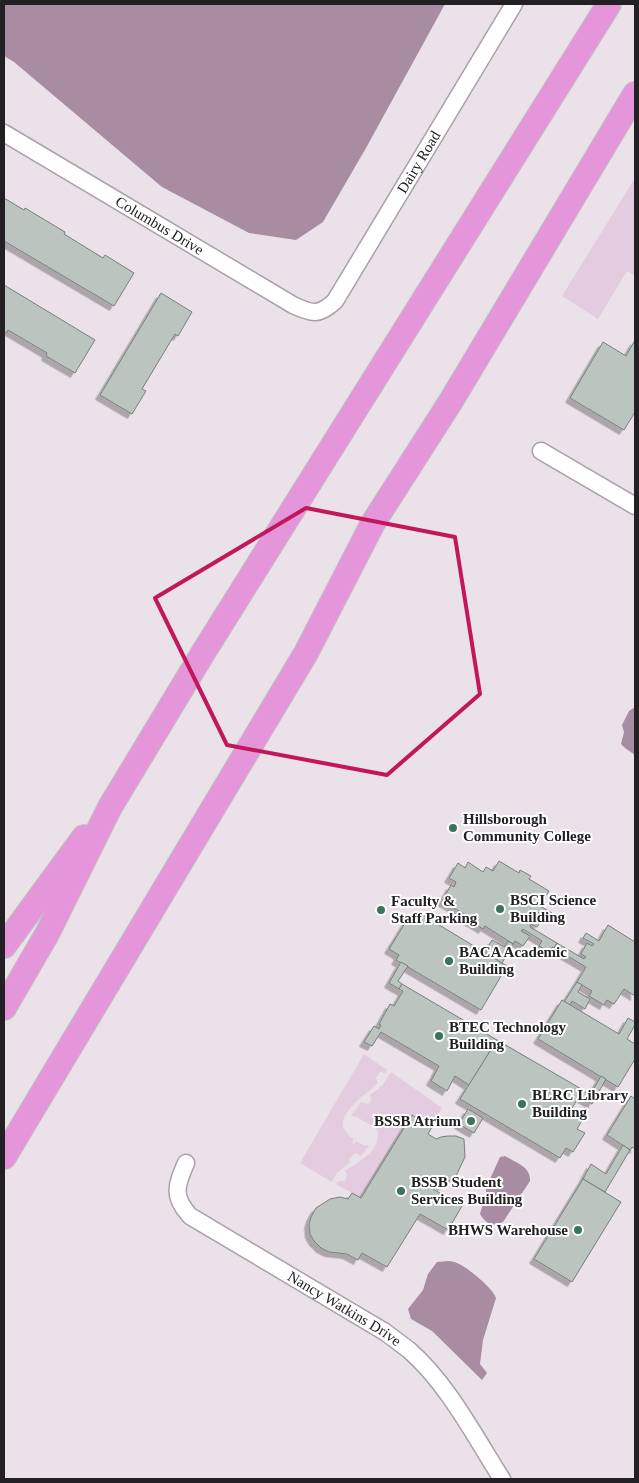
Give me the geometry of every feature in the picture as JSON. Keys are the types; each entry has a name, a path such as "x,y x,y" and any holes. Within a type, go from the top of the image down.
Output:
{"highway":[{"path":"4,1008 47,934 110,807 203,653 609,4"},
{"path":"4,1156 306,653 373,523 451,401 635,94"},
{"path":"4,946 75,848 110,807"}],"street":[{"name":"Dairy Road","path":"317,313 335,301 514,4"},
{"name":"Columbus Drive","path":"4,133 293,305 305,311 317,313"},
{"path":"541,451 635,506"},
{"name":"Nancy Watkins Drive","path":"186,1163 178,1182 177,1194 180,1205 190,1216 384,1332 410,1351 430,1372 457,1407 502,1479"}],"highlighted area":[{"path":"306,508 455,537 480,694 387,775 227,745 155,598"}],"shaded area":[{"path":"4,4 445,4 323,222 296,240 249,233 162,187 14,62 4,56"},
{"path":"635,178 635,276 627,271 598,319 562,296"},
{"path":"635,707 635,755 621,744 624,732 622,725 629,711"},
{"path":"364,1054 387,1070 385,1073 380,1072 376,1078 378,1083 349,1109 343,1124 346,1132 354,1139 352,1143 354,1144 356,1141 369,1146 361,1156 355,1153 349,1159 350,1162 337,1173 332,1182 300,1163"},
{"path":"391,1072 442,1108 431,1126 411,1115 361,1198 336,1184 338,1181 345,1181 347,1174 345,1171 363,1159 373,1149 378,1137 377,1129 357,1117 351,1116 361,1102 368,1104 371,1101 370,1095 382,1086"},
{"path":"505,1156 526,1169 530,1176 530,1181 503,1222 493,1224 487,1222 480,1214 486,1188 500,1157"},
{"path":"452,1261 464,1267 484,1283 496,1298 483,1340 480,1364 487,1373 482,1380 432,1331 411,1319 408,1309 423,1290 428,1274 437,1262"}],"building":[{"path":"4,198 65,232 64,234 103,258 105,255 134,273 114,306 4,241"},
{"path":"4,285 95,340 75,373 46,356 47,353 8,330 7,333 4,331"},
{"path":"161,293 192,312 178,336 175,334 142,389 146,391 132,414 100,395"},
{"path":"635,340 635,412 624,430 570,398 603,342 626,356"},
{"name":"BSCI Science Building","path":"499,861 519,873 520,870 531,876 529,879 549,891 540,906 552,913 549,918 539,912 538,914 543,917 537,927 531,924 530,927 557,943 549,952 539,946 542,941 523,929 521,931 530,936 523,946 515,941 513,944 485,926 483,929 467,919 469,917 442,901 451,885 454,887 456,882 449,878 458,863 465,868 468,862 483,872 486,867 493,871"},
{"name":"BACA Academic Building","path":"421,914 507,966 481,1010 396,960 399,955 389,949 410,915 418,919"},
{"path":"608,925 635,942 635,996 624,989 614,1004 607,1000 604,1005 589,996 592,991 577,982 586,967 554,948 557,943 584,959 586,957 581,954 587,943 592,946 594,944 583,938 586,933 599,941"},
{"path":"492,940 505,947 508,941 513,944 502,963 486,950"},
{"path":"401,962 408,966 398,981 402,984 399,989 389,983"},
{"path":"577,982 582,985 578,992 590,999 585,1009 572,1001 570,1005 564,1002"},
{"name":"BTEC Technology Building","path":"402,984 497,1040 469,1085 455,1076 447,1091 431,1081 439,1066 381,1032 372,1046 364,1042 374,1026 379,1029 381,1025 379,1024 390,1004 394,1006 403,991 399,989"},
{"path":"562,1000 619,1034 628,1018 635,1022 627,1039 635,1044 635,1059 618,1087 538,1039"},
{"name":"BLRC Library Building","path":"497,1040 583,1090 571,1110 584,1117 577,1129 585,1133 573,1152 566,1148 560,1158 460,1099"},
{"path":"601,1076 606,1079 592,1104 579,1096 583,1090 590,1095"},
{"path":"631,1096 635,1099 635,1149 632,1147 630,1150 607,1135"},
{"name":"BSSB Atrium","path":"468,1109 483,1118 474,1133 459,1124"},
{"name":"BSSB Student Services Building","path":"412,1115 432,1127 428,1134 436,1139 456,1136 464,1139 465,1157 456,1176 442,1186 438,1182 433,1189 462,1206 448,1230 420,1214 387,1267 362,1253 358,1260 347,1254 329,1252 321,1248 310,1234 309,1224 316,1208 330,1199 340,1197 348,1199 352,1193 361,1198"},
{"path":"623,1145 630,1150 605,1192 583,1179 591,1164 606,1174"},
{"name":"BHWS Warehouse","path":"583,1179 621,1202 572,1282 534,1259"}],"place":[{"name":"Hillsborough Community College","path":"453,828"},
{"name":"BSCI Science Building","path":"500,909"},
{"name":"Faculty & Staff Parking","path":"381,910"},
{"name":"BACA Academic Building","path":"449,961"},
{"name":"BTEC Technology Building","path":"439,1036"},
{"name":"BLRC Library Building","path":"522,1104"},
{"name":"BSSB Atrium","path":"471,1121"},
{"name":"BSSB Student Services Building","path":"401,1191"},
{"name":"BHWS Warehouse","path":"578,1230"}]}
